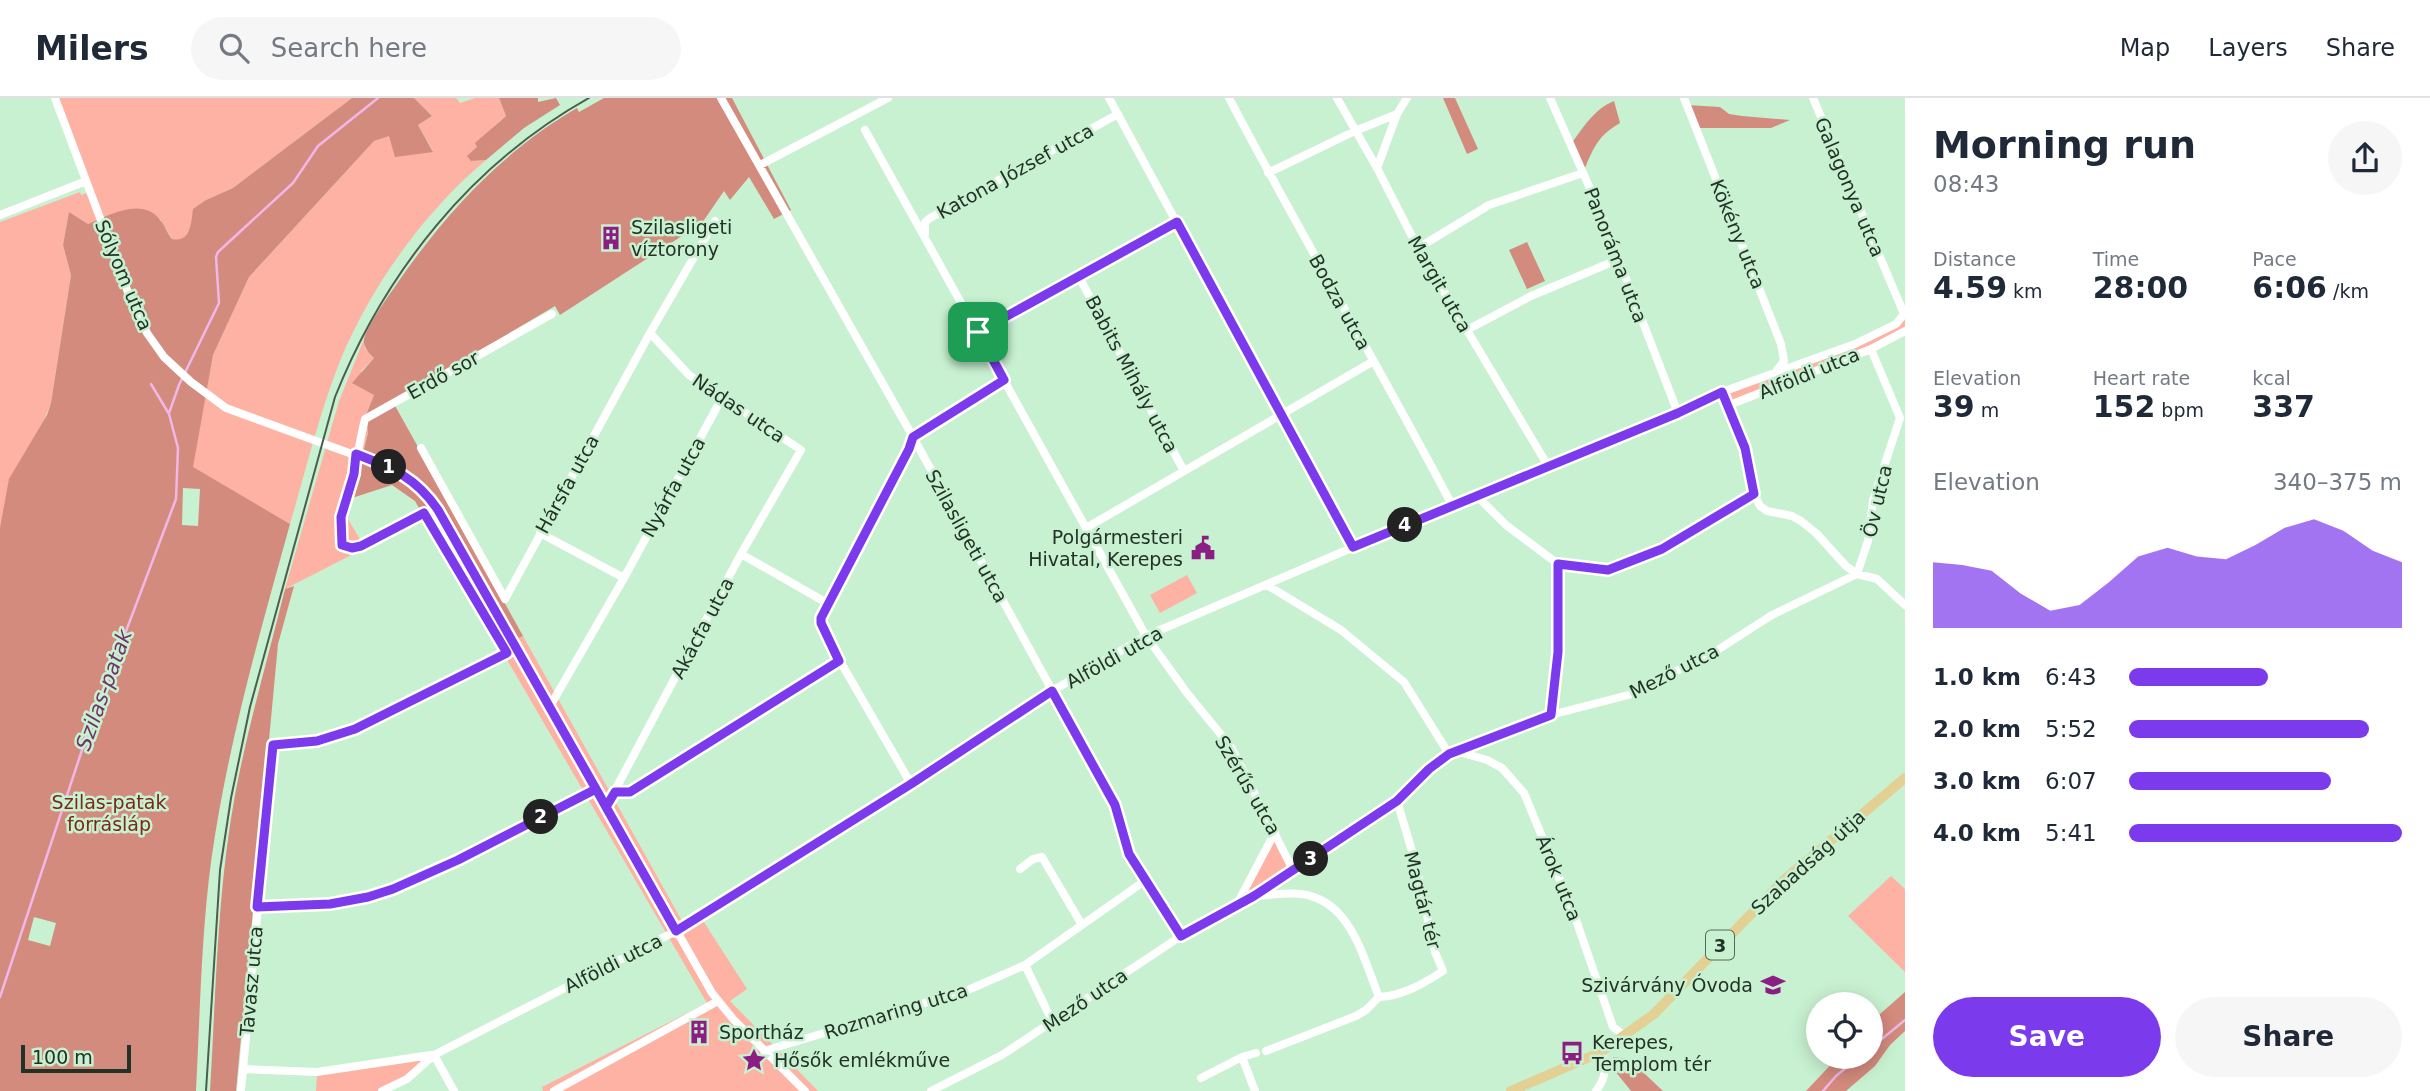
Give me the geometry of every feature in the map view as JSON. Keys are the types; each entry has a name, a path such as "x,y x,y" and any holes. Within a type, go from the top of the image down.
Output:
{"main road":[{"name":"Szabadság útja","path":"1511,1091 1601,1052 1654,1014 1784,880 1905,778"}],"street":[{"name":"Sólyom utca","path":"55,98 138,316 155,345 183,375 226,408 356,454 401,473 417,484 431,499 511,651"},
{"path":"760,165 888,98"},
{"path":"1109,98 1353,547"},
{"name":"Bodza utca","path":"1230,98 1268,173 1452,505"},
{"name":"Margit utca","path":"1337,98 1418,248 1548,466"},
{"path":"1377,168 1397,114 1407,98"},
{"name":"Panoráma utca","path":"1550,98 1583,173 1678,413"},
{"name":"Kökény utca","path":"1684,98 1781,344 1784,361 1777,370"},
{"name":"Galagonya utca","path":"1813,98 1904,314"},
{"name":"Szilasligeti utca","path":"721,100 913,437 1115,805 1125,845 1181,936"},
{"name":"Katona József utca","path":"925,237 925,222 930,218 1118,114"},
{"path":"1268,173 1397,114"},
{"name":"Szérűs utca","path":"865,130 1146,636 1187,693 1231,747 1293,870"},
{"path":"1418,248 1489,205 1583,173"},
{"path":"0,215 86,181"},
{"name":"Hársfa utca","path":"421,448 505,598 650,333 715,221"},
{"path":"978,332 1177,222"},
{"path":"1467,330 1531,296 1617,260"},
{"name":"Babits Mihály utca","path":"1079,277 1184,471"},
{"name":"Erdő sor","path":"511,651 424,513 361,546 352,548 342,545 341,517 354,474 365,419 552,314"},
{"name":"Alföldi utca","path":"382,1091 407,1079 434,1055 676,931 911,784 1052,691 1146,636 1452,505 1678,413 1722,392 1875,335 1896,324 1904,314"},
{"name":"Alföldi utca","path":"1727,406 1871,349 1905,331"},
{"name":"Nádas utca","path":"650,333 689,375 801,450"},
{"name":"Öv utca","path":"1857,574 1863,563 1868,541 1873,500 1900,418 1871,349"},
{"path":"1086,528 1373,362"},
{"path":"911,784 839,661 821,623 827,603 913,437 1004,380"},
{"path":"1722,392 1745,448 1754,494 1760,506 1767,511 1801,521 1816,533 1846,566 1857,574 1877,579 1905,605"},
{"name":"Nyárfa utca","path":"549,708 624,578 723,396"},
{"name":"Akácfa utca","path":"606,807 741,554 801,450"},
{"path":"1477,496 1507,525 1558,564 1608,570 1662,549 1754,494"},
{"path":"540,533 624,578"},
{"path":"741,554 827,603"},
{"path":"1551,715 1558,652 1558,564"},
{"name":"Mező utca","path":"932,1091 1002,1055 1181,936 1254,896 1397,801 1429,769 1453,753 1551,715 1636,693 1669,674 1702,660 1772,615 1857,574"},
{"path":"1267,585 1341,630 1404,682 1453,753"},
{"path":"511,651 549,708 718,1001 805,1091"},
{"name":"Tavasz utca","path":"241,1091 273,745 317,741 355,729 511,651"},
{"path":"615,792 630,792 839,661"},
{"name":"Árok utca","path":"1453,753 1487,760 1502,768 1524,793 1574,914 1613,1027 1625,1037"},
{"path":"257,907 330,904 393,889 447,865 596,789"},
{"name":"Magtár tér","path":"1242,1057 1356,1016 1378,997 1411,989 1443,971 1435,951 1415,861 1397,801"},
{"path":"1236,906 1275,832"},
{"path":"1020,869 1033,859 1042,857 1082,925"},
{"name":"Rozmaring utca","path":"764,1051 968,990 1025,965 1146,880"},
{"path":"1254,896 1301,894 1320,900 1334,910 1352,929 1378,997"},
{"path":"1025,965 1052,1021"},
{"path":"554,1091 718,1001"},
{"path":"1596,1091 1604,1077 1601,1052"},
{"path":"434,1055 454,1091"},
{"name":"Alföldi utca","path":"243,1069 317,1072 434,1055"},
{"path":"1201,1078 1242,1057 1255,1091"}],"shaded area":[{"path":"55,98 352,98 233,188 206,200 186,237 177,241 172,239 160,219 101,219 88,224 69,212 63,245 71,275 51,403 0,528 0,222 80,192 81,195 90,192"},
{"path":"414,98 456,98 460,103 475,98 499,98 506,116 486,136 471,161 486,160 463,180 421,227 383,278 367,305 332,381 290,524 192,467 213,355 249,277 374,141 389,135 433,151 418,125 432,116"},
{"path":"1905,313 1905,331 1727,406 1722,392 1875,335"},
{"path":"364,339 365,348 374,358 361,371 374,395 366,415 368,433 348,519 365,548 285,589 339,401"},
{"path":"1187,575 1197,593 1160,613 1150,595"},
{"path":"523,636 682,921 698,913 747,989 730,1001 818,1091 543,1091 542,1087 707,1003 499,646"},
{"path":"1275,832 1293,870 1236,906"},
{"path":"1891,876 1905,889 1905,972 1848,916"},
{"path":"434,1055 407,1079 382,1091 316,1091 317,1072"}],"green space":[{"name":"Szilas-patak forrásláp","path":"352,98 414,98 432,116 418,125 433,152 395,157 389,136 374,141 249,277 213,355 193,467 290,524 245,692 218,819 205,919 196,1091 0,1091 0,528 9,479 47,415 51,403 71,275 63,245 69,212 88,224 125,210 144,209 160,220 172,239 178,239 183,238 189,231 193,209 233,188","holes":["183,488 200,489 198,526 182,525","34,917 56,923 50,946 28,940"]},
{"path":"499,98 538,98 538,102 556,98 560,105 524,128 486,160 471,161 467,156 477,147 475,143 506,116"},
{"path":"604,98 732,98 791,210 774,219 749,177 730,200 724,191 702,223 560,315 555,306 393,402 523,636 499,646 415,501 392,485 352,498 368,433 366,415 374,395 352,383 374,358 364,342 373,320 413,261 453,211 499,165 549,125 577,108 579,112"},
{"path":"1443,98 1455,98 1478,149 1467,154"},
{"path":"1614,101 1620,123 1597,144 1583,173 1571,144 1595,114"},
{"path":"1687,105 1720,107 1729,114 1742,116 1790,120 1771,128 1696,128"},
{"path":"1527,242 1545,281 1527,289 1509,250"},
{"path":"294,586 278,644 236,1091 210,1091 224,868 235,795 285,589"},
{"path":"1905,992 1905,1031 1883,1055 1883,1011"},
{"path":"1613,1057 1629,1059 1663,1091 1631,1091 1615,1071"},
{"path":"1827,1069 1872,1069 1846,1091 1806,1091"}],"waterway":[{"path":"169,413 179,385 219,303 218,252 293,183 318,146 378,98"},
{"name":"Szilas-patak","path":"0,997 89,729 176,499 178,448 169,414 151,384"},
{"path":"1883,1038 1905,1020"},
{"path":"1823,1091 1844,1069"}],"tram line":[{"path":"206,1091 220,870 231,798 250,707 335,397 355,351 379,307 436,225 507,155 546,125 589,98"}],"place":[{"name":"Szilasligeti víztorony","path":"611,238"},
{"name":"Polgármesteri Hivatal, Kerepes","path":"1203,548"},
{"name":"Szivárvány Óvoda","path":"1773,985"},
{"name":"Sportház","path":"699,1032"},
{"name":"Kerepes, Templom tér","path":"1572,1053"},
{"name":"Hősők emlékműve","path":"754,1060"}],"route":[{"path":"978,332 1004,380 913,437 821,618 839,661 630,792 615,792 606,807 596,789 515,649 431,499 417,484 401,473 356,454 354,474 341,517 342,545 352,548 361,546 424,513 507,653 355,729 317,741 273,745 257,907 346,902 393,889 458,860 596,789 606,807 676,931 911,784 1052,691 1115,805 1129,854 1181,936 1254,896 1397,801 1429,769 1449,754 1551,715 1558,652 1558,564 1608,570 1662,549 1754,494 1745,448 1722,392 1678,413 1353,547 1177,222 978,332"}]}
